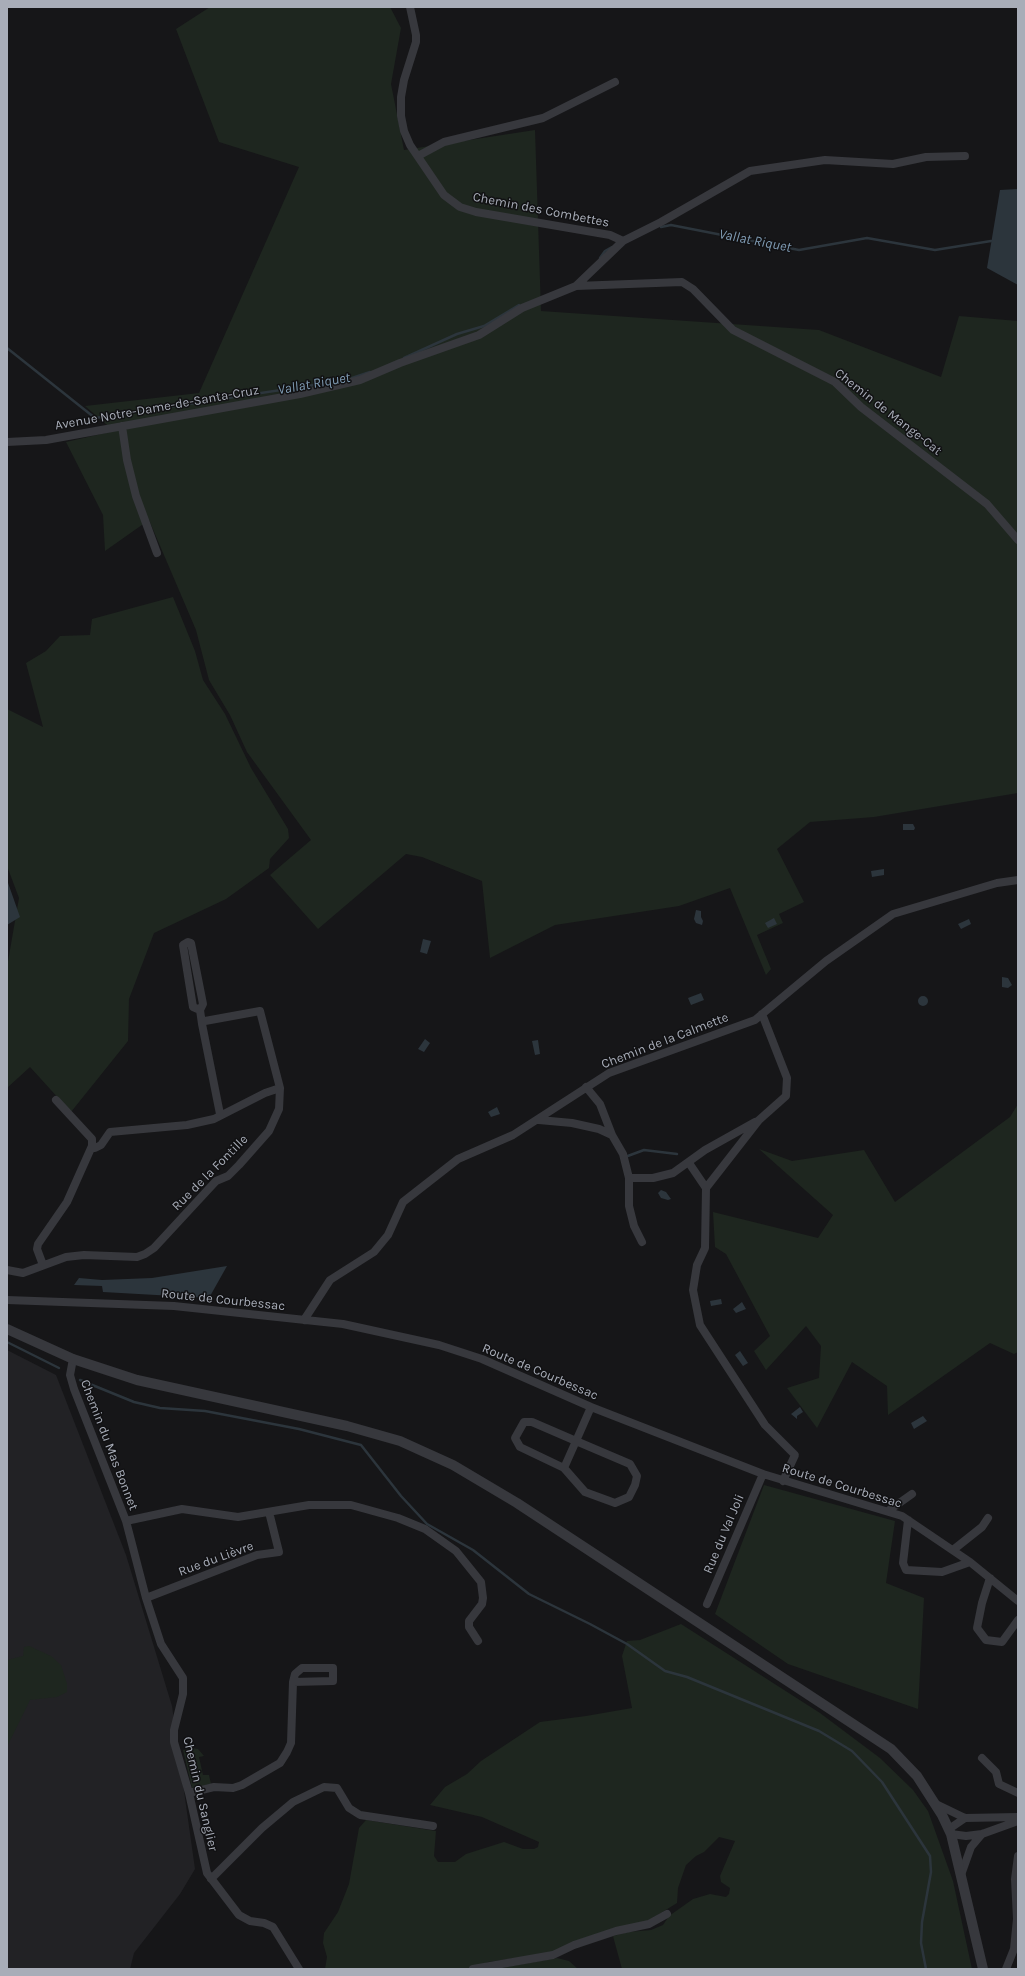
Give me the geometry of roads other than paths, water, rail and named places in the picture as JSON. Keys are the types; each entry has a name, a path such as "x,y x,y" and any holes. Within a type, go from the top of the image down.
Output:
{"street":[{"name":"Chemin des Combettes","path":"410,7 416,42 404,80 401,97 401,116 404,131 418,156 444,195 460,207 495,217 610,235 623,241"},
{"path":"418,156 444,142 543,118 615,82"},
{"path":"576,286 623,241 661,222 750,171 826,160 893,164 926,157 965,156"},
{"name":"Chemin de Mange-Cat","path":"576,286 682,282 693,289 733,330 835,382 861,407 987,504 1018,540"},
{"name":"Avenue Notre-Dame-de-Santa-Cruz","path":"7,442 46,440 300,394 360,380 400,363 479,335 522,308 576,286"},
{"path":"122,426 127,460 136,496 158,553"},
{"name":"Chemin de la Calmette","path":"304,1320 330,1280 374,1252 388,1235 403,1202 458,1159 514,1135 609,1073 755,1020 826,961 893,914 997,884 1018,880"},
{"path":"200,1010 194,1007 183,945 188,942 191,943 203,1004 200,1010 202,1024 220,1114"},
{"name":"Rue de la Fontille","path":"7,1270 23,1273 66,1257 84,1255 137,1257 145,1254 154,1248 216,1181 228,1176 269,1131 279,1109 280,1088 260,1011 206,1021 202,1024"},
{"path":"706,1188 759,1120 786,1096 787,1078 762,1014"},
{"path":"586,1087 600,1104 612,1135 623,1154 629,1178 629,1206 634,1226 642,1242"},
{"path":"92,1146 95,1148 101,1145 110,1132 186,1125 214,1119 220,1114 265,1093 280,1088"},
{"path":"43,1265 37,1249 38,1244 66,1202 92,1146 92,1140 56,1100"},
{"path":"539,1120 586,1126 599,1129 612,1135"},
{"path":"629,1178 653,1178 673,1173 705,1150 759,1120"},
{"path":"688,1163 706,1188 705,1248 697,1265 693,1290 700,1325 765,1425 795,1455 783,1481"},
{"name":"Route de Courbessac","path":"9,1299 174,1306 343,1324 439,1345 482,1359 591,1406 763,1474 902,1516 970,1562 1018,1601"},
{"path":"7,1329 73,1359 137,1380 347,1426 400,1441 453,1465 517,1503 891,1749 917,1776 936,1804 950,1831 983,1969"},
{"name":"Chemin du Mas Bonnet","path":"73,1359 70,1375 74,1389 126,1521 182,1509 238,1517 309,1505 352,1505 398,1518 438,1537 456,1551 482,1582 482,1604 469,1622 469,1627 478,1641"},
{"path":"564,1468 591,1406"},
{"path":"524,1422 532,1422 630,1464 637,1476 635,1485 629,1497 615,1503 586,1492 564,1468 520,1447 516,1438 524,1422"},
{"name":"Rue du Val Joli","path":"707,1604 763,1474"},
{"path":"888,1511 912,1494"},
{"name":"Rue du Lièvre","path":"146,1598 257,1555 279,1552 269,1512"},
{"path":"953,1550 982,1527 988,1518"},
{"path":"908,1520 903,1563 906,1570 942,1572 970,1562"},
{"name":"Chemin du Sanglier","path":"126,1521 146,1598 161,1644 183,1678 182,1694 174,1730 174,1742 189,1793 207,1873 239,1915 250,1921 264,1923 273,1928 299,1969"},
{"path":"990,1578 977,1628 986,1640 1002,1642 1018,1620"},
{"path":"189,1793 214,1786 233,1788 242,1785 280,1763 291,1742 293,1682 295,1674 302,1668 333,1668 333,1681 293,1682"},
{"path":"982,1758 996,1772 999,1784 1018,1793"},
{"path":"211,1879 262,1828 293,1802 324,1787 337,1788 349,1808 360,1815 433,1826"},
{"path":"936,1804 965,1818 1018,1817"},
{"path":"950,1831 965,1818"},
{"path":"950,1831 966,1836 982,1834 1018,1821"},
{"path":"961,1878 971,1847 982,1834"},
{"path":"1006,1969 1014,1949 1017,1919 1015,1879 1018,1856"},
{"path":"473,1969 553,1955 574,1945 616,1931 649,1924 667,1914"}],"waterway":[{"name":"Vallat Riquet","path":"661,227 671,225 799,250 867,238 935,250 991,241"},
{"name":"Vallat Riquet","path":"600,258 605,251 612,247"},
{"name":"Vallat Riquet","path":"404,358 457,334 484,326 519,305"},
{"name":"Vallat Riquet","path":"7,348 95,418 334,382"},
{"name":"Vallat Riquet","path":"352,378 370,372"},
{"path":"625,1157 644,1150 677,1154"},
{"path":"7,1342 59,1368"},
{"path":"80,1380 134,1402 160,1408 205,1411 299,1429 361,1445 401,1496 427,1524 473,1550 529,1594 627,1644 665,1671 687,1677 819,1731 852,1751 882,1782 930,1856 931,1872 922,1922 921,1943 926,1969"}]}
